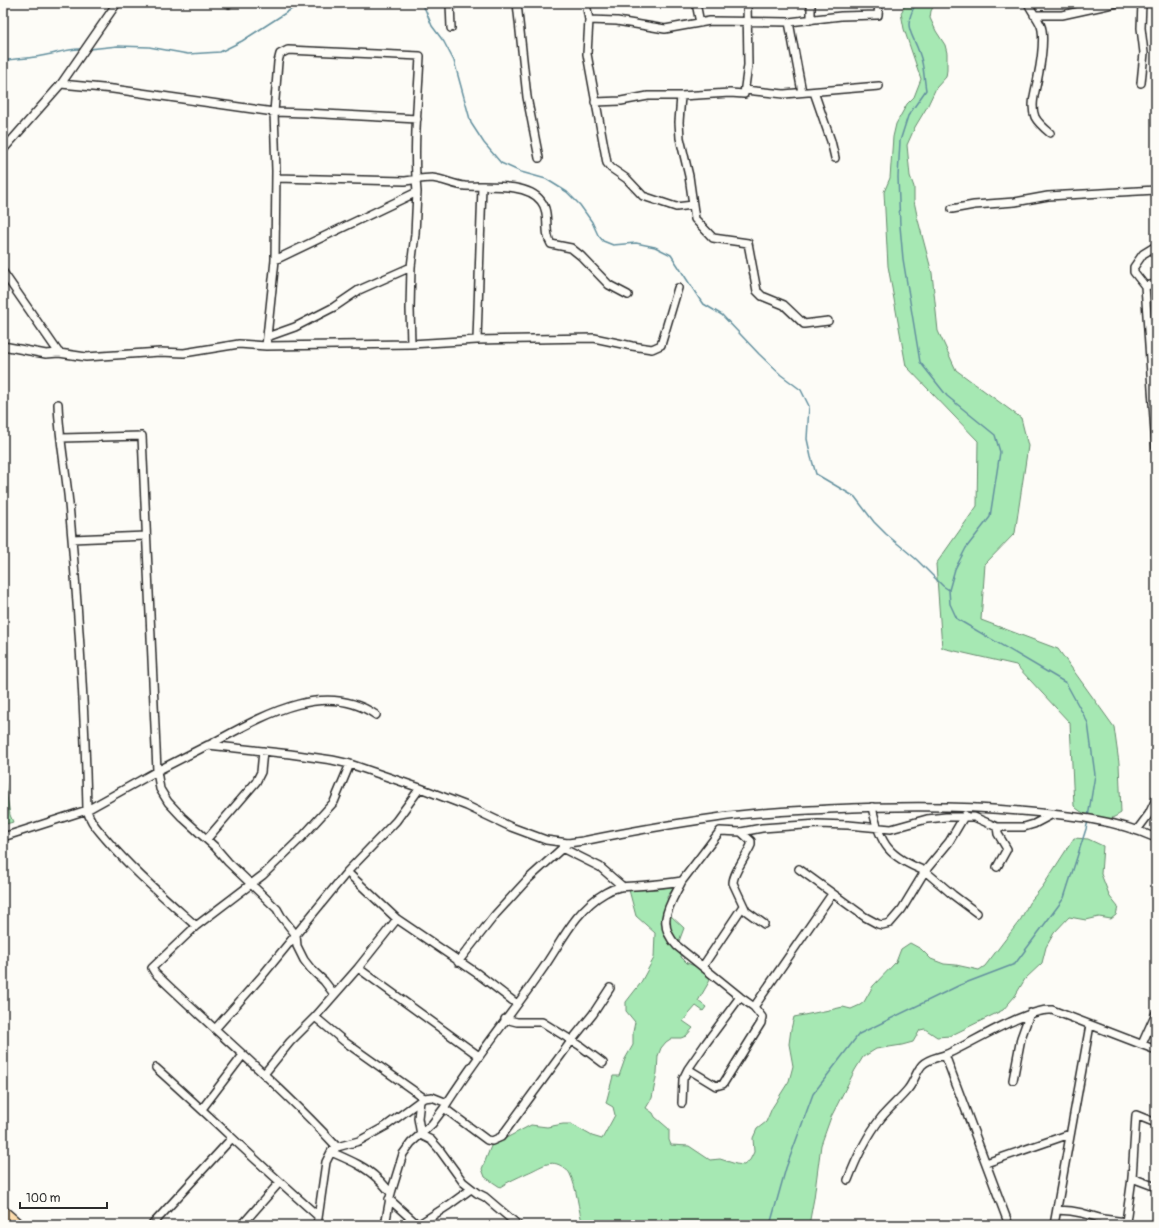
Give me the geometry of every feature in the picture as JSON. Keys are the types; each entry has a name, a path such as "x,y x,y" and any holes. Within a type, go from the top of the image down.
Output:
{"main road":[{"path":"3,1212 18,1225"}],"street":[{"path":"3,150 61,84 117,3"},
{"path":"450,3 451,28"},
{"path":"517,3 526,96 540,158"},
{"path":"586,3 589,20 588,54 595,102 607,163 611,168 628,179 643,196 676,207 693,205"},
{"path":"696,3 700,23"},
{"path":"595,102 648,96 681,96 730,93 744,94 748,65 747,3"},
{"path":"811,3 811,20"},
{"path":"589,20 626,22 665,28 726,21 789,22 841,16 878,15 879,3"},
{"path":"1028,3 1041,26 1042,42 1041,64 1034,98 1034,112 1037,120 1050,132"},
{"path":"1034,15 1062,15 1117,3"},
{"path":"1141,83 1144,53 1141,28 1142,3"},
{"path":"789,22 802,92"},
{"path":"266,346 275,260 276,178 274,112 278,62 280,54 288,50 420,56 417,120 417,192 415,234 411,267 411,344"},
{"path":"61,84 113,89 274,112 417,120"},
{"path":"745,90 784,94 879,86"},
{"path":"814,92 830,136 835,158"},
{"path":"681,96 679,122 680,138 689,176 695,219 713,238 748,243 757,291 762,296 784,305 804,324 828,321"},
{"path":"276,178 390,180 416,180 422,178 432,178 464,186 511,188 528,192 536,196 542,202 547,218 548,239 551,244 571,248 609,285 628,295"},
{"path":"477,340 482,186"},
{"path":"952,209 974,205 1015,202 1048,196 1156,190"},
{"path":"275,260 417,192"},
{"path":"1156,246 1143,254 1134,266 1134,272 1145,286 1156,448"},
{"path":"267,337 295,327 334,307 359,290 411,267"},
{"path":"3,272 59,353"},
{"path":"1145,286 1156,284"},
{"path":"3,346 46,354 59,353 86,357 160,352 184,353 239,344 266,346 411,344 477,340 594,338 652,349 661,344 678,288"},
{"path":"58,404 72,539 86,748 87,810 90,819 118,854 196,926"},
{"path":"61,438 142,436 157,771 160,789 168,802 182,817 207,839 232,866 277,909 280,916 296,935 297,946 304,960 311,970 324,981 334,994"},
{"path":"72,539 146,536"},
{"path":"3,836 87,810 157,771 275,711 317,700 351,702 365,707 376,714"},
{"path":"208,745 332,760 350,764 467,806 511,827 546,840 568,843 715,817 772,812 872,807 968,807 1053,814 1082,818 1137,830 1156,838"},
{"path":"207,839 256,782 261,772 263,751"},
{"path":"350,764 334,802 302,837 263,875 196,926 152,968 155,973 190,1006 309,1116 334,1149 378,1179 390,1196 418,1225 471,1189"},
{"path":"216,1029 238,1005 348,872 396,821 420,788"},
{"path":"1137,830 1149,814 1156,799"},
{"path":"872,807 877,828 887,848 905,862 926,872 977,913"},
{"path":"799,869 832,894 878,924 890,923 902,909 926,872 949,842 965,817 968,807"},
{"path":"720,831 741,832 762,828 813,824 848,825 891,829 934,818 965,817 978,818 997,827 1028,826 1053,814"},
{"path":"715,817 720,831"},
{"path":"997,827 998,834 1007,849 997,867"},
{"path":"688,1069 716,1086 723,1084 761,1023 762,1018 754,1007 677,946 670,939 666,930 665,924 668,910 682,882 720,831"},
{"path":"741,832 752,843 733,880 734,887 748,913 764,924"},
{"path":"458,962 495,915 527,880 568,843"},
{"path":"562,848 600,866 622,886"},
{"path":"348,872 397,919 458,962 478,974 517,1004"},
{"path":"385,1225 390,1196 403,1154 411,1143 432,1124 446,1106 479,1056 542,971 551,954 582,912 606,892 622,886 647,886 682,882"},
{"path":"754,1007 832,894"},
{"path":"703,966 743,906"},
{"path":"264,1074 293,1038 315,1018 334,994 358,968 397,919"},
{"path":"358,968 479,1056"},
{"path":"317,1225 326,1162 334,1149 359,1141 386,1126 422,1100 432,1097 446,1106 488,1140 497,1140 504,1133 572,1040 593,1014 610,988"},
{"path":"682,1103 683,1079 688,1069 706,1042 740,997"},
{"path":"848,1180 853,1166 873,1130 881,1118 908,1089 922,1065 929,1060 945,1056 1030,1014 1052,1010 1156,1050"},
{"path":"1142,1044 1156,1013"},
{"path":"1013,1080 1021,1038 1030,1014"},
{"path":"315,1018 422,1100"},
{"path":"505,1020 517,1022 542,1022 572,1040 603,1064"},
{"path":"1054,1225 1090,1025"},
{"path":"202,1109 243,1054"},
{"path":"945,1056 1009,1225"},
{"path":"156,1068 202,1109 279,1183 318,1216"},
{"path":"420,1135 418,1118 422,1100"},
{"path":"1057,1210 1082,1213 1103,1220 1126,1222 1132,1178 1136,1115 1156,1122"},
{"path":"986,1163 1070,1134"},
{"path":"420,1135 431,1140 435,1144 463,1182 471,1189 485,1197 518,1225"},
{"path":"152,1225 232,1138"},
{"path":"1132,1178 1156,1187"},
{"path":"242,1225 279,1183"}],"green space":[{"path":"906,3 935,3 931,11 930,18 945,45 947,53 946,77 936,88 907,145 910,176 914,187 914,201 932,273 938,331 956,370 1021,418 1028,446 1015,533 985,564 981,620 1058,649 1114,727 1119,763 1121,813 1109,819 1100,819 1090,816 1081,812 1074,806 1070,723 1016,665 942,648 936,564 977,506 978,441 906,366 888,266 884,192 890,178 893,137 896,124 907,104 914,97 921,79 904,29 901,13"},
{"path":"3,772 10,815 13,822 3,825"},
{"path":"1074,838 1088,839 1103,846 1101,874 1110,897 1118,907 1116,915 1111,919 1099,917 1086,920 1069,917 1054,933 1046,947 1042,963 1025,979 1015,996 1003,1010 950,1036 937,1037 925,1029 920,1030 913,1042 876,1049 863,1057 831,1117 821,1145 809,1225 583,1225 576,1192 569,1172 555,1163 546,1164 500,1187 485,1177 482,1169 491,1146 531,1125 547,1127 571,1124 592,1136 602,1139 615,1115 613,1107 606,1103 613,1076 619,1076 625,1059 633,1045 635,1022 626,1011 626,1002 640,984 654,958 655,933 636,916 629,890 657,889 675,886 667,897 670,915 684,928 678,944 681,957 687,963 700,968 711,978 698,1001 706,1007 703,1011 696,1006 683,1021 693,1028 686,1036 681,1038 672,1038 661,1048 658,1056 657,1073 652,1098 646,1108 669,1129 669,1140 671,1145 689,1146 710,1160 720,1159 744,1165 750,1160 754,1152 753,1138 757,1129 766,1122 772,1108 789,1081 793,1066 789,1044 794,1017 843,1007 851,1009 860,1005 864,1002 873,986 896,962 901,949 910,943 921,949 931,959 944,964 979,970 985,966 1021,919 1029,903 1043,886"}],"waterway":[{"path":"89,49 118,46 149,47 188,54 220,52 242,41 301,3"},
{"path":"420,3 425,9 432,26 444,42 454,61 471,123 484,143 501,163 521,172 546,179 567,192 580,205 603,241 613,245 636,243 655,247 671,255 702,303 722,315 781,375 801,390 809,406 807,439 816,474 855,497 874,522 886,534 916,559 949,590"},
{"path":"916,3 909,25 921,59 926,90 908,116 900,141 898,177 903,259 920,362 947,396 995,435 1000,452 990,517 966,548 955,569 949,590 950,604 957,619 1066,683 1088,723 1095,775 1088,817"},
{"path":"3,61 36,57 72,49 82,49"},
{"path":"770,1225 786,1168 813,1094 859,1034 960,985 1015,964 1064,898 1088,821"}]}
